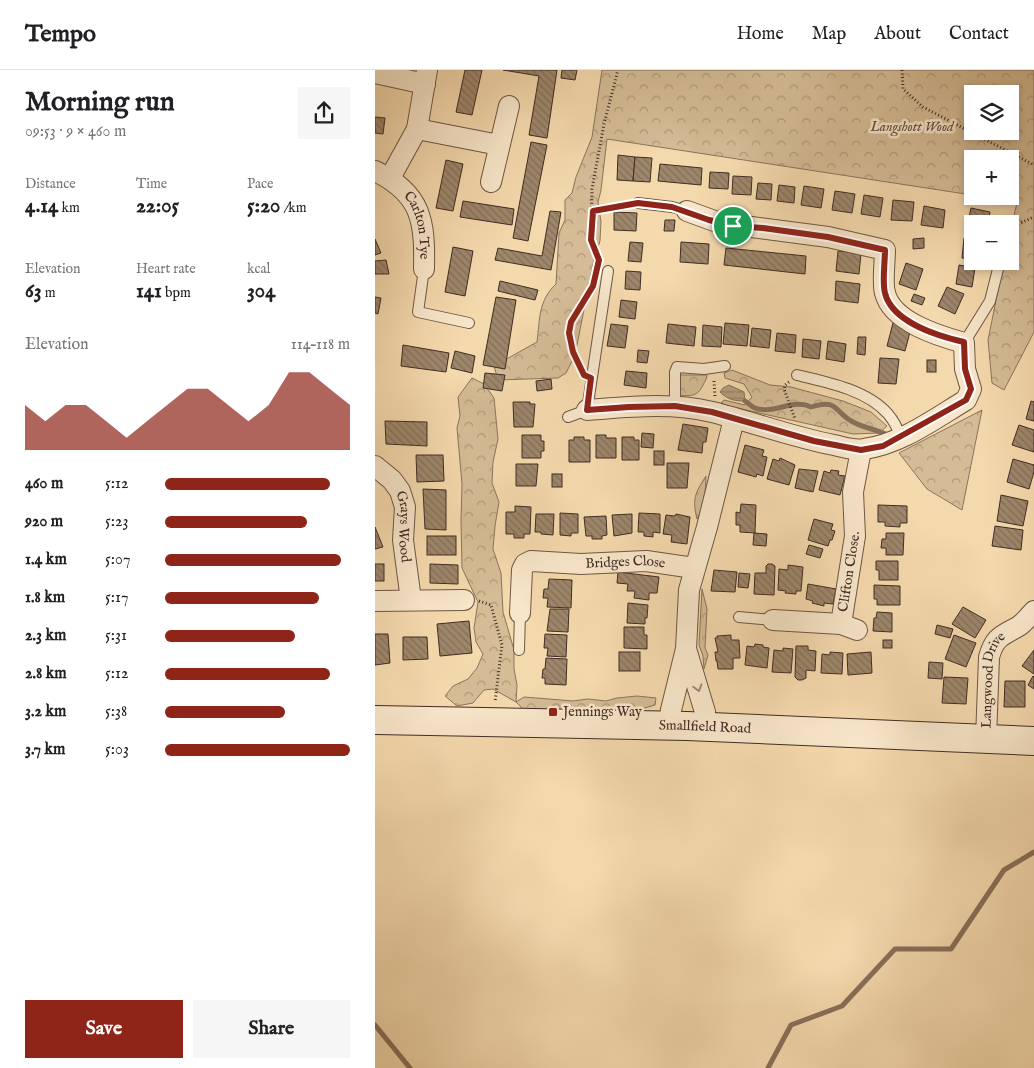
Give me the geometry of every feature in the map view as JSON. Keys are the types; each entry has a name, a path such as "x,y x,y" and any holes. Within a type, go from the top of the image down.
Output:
{"street":[{"path":"375,73 426,77 417,129 405,154 382,175"},
{"path":"491,182 509,106"},
{"path":"417,129 499,144"},
{"name":"Carlton Tye","path":"382,175 410,196 418,210 425,240 423,269"},
{"path":"577,413 629,407 675,406 712,412 821,443 861,450 883,446 901,438 966,400 971,389 965,369 964,342 918,326 892,310 884,292 890,250 828,237 719,229 687,211"},
{"path":"668,726 686,649 689,590 734,419"},
{"name":"Clifton Close.","path":"773,620 849,627 855,536 853,492 861,450"},
{"name":"Grays Wood","path":"375,466 392,480 400,491 405,506 403,540 411,600"},
{"name":"Bridges Close","path":"521,613 522,570 525,564 531,561 581,564 646,561 694,568"},
{"path":"375,601 464,600"},
{"name":"Langwood Drive","path":"986,739 989,658 992,647 998,638 1007,631 1021,625 1034,611"},
{"path":"686,649 705,712 706,727"},
{"name":"Smallfield Road","path":"375,720 706,727 1034,741"}],"lane":[{"path":"638,203 672,207 687,211"},
{"path":"423,269 418,312 469,324"},
{"path":"964,342 990,301 998,270"},
{"path":"577,413 591,378 607,271"},
{"path":"675,406 675,372 677,367 712,368 725,366"},
{"path":"797,375 837,384 875,402 889,414 901,438"},
{"path":"519,650 521,613"},
{"path":"739,617 773,620"}],"path":[{"path":"597,268 599,260 591,240 592,189 604,124 618,70"},
{"path":"903,70 903,89 923,107 1034,165"},
{"path":"593,211 638,203"},
{"path":"1019,221 1034,217"},
{"path":"591,378 584,375 579,365 573,352 569,333 571,322 593,286"},
{"path":"712,368 716,393 712,412"},
{"path":"787,398 793,413"},
{"path":"464,600 484,602 491,605 502,645 492,722"}],"green space":[{"name":"Langshott Wood","path":"602,70 1034,70 1034,332 1004,390 992,383 988,340 1002,270 1019,270 1019,215 1014,215 1016,205 1019,205 1019,150 964,150 964,194 607,139 598,202 601,222 600,241 594,259 575,355 566,373 558,378 498,380 494,366 537,342 543,304 550,290 556,284 559,233 565,220 565,200 572,193 576,177 592,137"},
{"path":"732,370 770,385 791,387 843,401 871,412 887,426 879,433 853,434 728,406 721,403 724,400 745,405 752,397 744,384 725,378 724,373"},
{"path":"676,375 707,375 700,391 686,396 673,395"},
{"path":"472,378 484,384 494,398 498,439 493,462 492,483 499,502 493,549 501,573 503,612 514,650 514,669 517,685 516,702 493,689 484,690 473,703 457,706 445,696 453,686 468,679 477,668 483,654 476,642 474,628 478,602 462,568 462,484 457,428 460,416 458,397"},
{"path":"982,410 962,510 927,489 899,453"},
{"path":"706,476 703,504 697,519 696,496"},
{"path":"702,589 707,609 705,648 708,655 704,669 703,656 699,645"},
{"path":"637,696 656,698 655,705 640,709 592,714 527,713 516,702 524,697 573,701 588,699 606,701"}],"shaded area":[{"path":"729,385 744,392 745,401 732,400 720,392"}],"building":[{"path":"465,70 482,70 472,115 456,112"},
{"path":"503,70 557,70 547,138 529,135 539,76"},
{"path":"562,70 577,70 575,80 561,78"},
{"path":"375,117 385,118 383,134 375,133"},
{"path":"531,142 547,145 528,241 513,238"},
{"path":"618,155 635,157 633,181 617,180"},
{"path":"635,157 652,158 650,182 633,181"},
{"path":"446,160 463,164 453,211 436,208"},
{"path":"660,164 702,168 701,185 658,181"},
{"path":"710,172 729,173 728,189 709,188"},
{"path":"733,176 752,177 751,195 732,194"},
{"path":"758,183 772,184 771,200 756,199"},
{"path":"779,185 795,187 794,203 777,201"},
{"path":"804,186 824,189 821,208 801,205"},
{"path":"835,191 855,194 852,213 832,210"},
{"path":"864,195 883,198 880,217 861,214"},
{"path":"893,200 914,202 912,221 891,220"},
{"path":"463,201 514,209 512,225 460,217"},
{"path":"924,206 945,210 943,228 921,225"},
{"path":"971,208 990,212 990,215 969,215"},
{"path":"550,211 561,212 551,270 495,260 498,248 542,256"},
{"path":"614,212 637,213 636,231 614,230"},
{"path":"665,220 675,220 674,231 664,231"},
{"path":"924,238 924,248 913,249 913,239"},
{"path":"964,238 964,258 962,258"},
{"path":"375,239 381,253 375,255"},
{"path":"630,242 643,243 641,262 628,261"},
{"path":"681,242 709,244 708,264 680,262"},
{"path":"453,247 473,251 465,296 445,292"},
{"path":"726,248 806,256 805,274 724,265"},
{"path":"838,251 861,253 859,274 836,271"},
{"path":"386,260 389,274 375,274 375,261"},
{"path":"906,263 923,269 916,290 899,284"},
{"path":"959,265 964,266 964,270 975,270 972,287 956,284"},
{"path":"626,271 641,272 640,290 625,289"},
{"path":"500,281 538,290 535,300 498,291"},
{"path":"836,281 860,284 858,303 835,300"},
{"path":"947,287 964,294 955,314 938,306"},
{"path":"914,294 925,298 922,305 911,301"},
{"path":"375,297 381,298 378,314 375,313"},
{"path":"496,297 516,300 505,369 483,365"},
{"path":"621,300 637,302 635,319 619,317"},
{"path":"725,323 749,325 747,346 723,344"},
{"path":"893,323 911,328 905,351 887,346"},
{"path":"611,324 628,326 625,348 607,346"},
{"path":"668,324 696,327 694,346 666,343"},
{"path":"703,325 722,327 721,347 702,346"},
{"path":"752,328 771,330 769,348 750,346"},
{"path":"777,333 796,335 795,353 775,351"},
{"path":"858,337 866,337 865,355 857,354"},
{"path":"803,339 821,341 819,359 802,357"},
{"path":"828,341 846,344 844,362 826,359"},
{"path":"403,345 449,353 446,372 401,366"},
{"path":"638,350 649,351 647,363 637,362"},
{"path":"455,351 475,356 472,373 451,368"},
{"path":"880,358 899,359 896,384 878,383"},
{"path":"927,360 936,360 936,372 927,372"},
{"path":"626,371 647,373 646,388 624,385"},
{"path":"485,373 505,375 502,391 483,388"},
{"path":"551,379 552,389 537,391 536,381"},
{"path":"1031,401 1034,402 1034,421 1026,419"},
{"path":"513,402 530,402 530,404 535,404 533,427 514,427"},
{"path":"385,421 427,422 427,446 386,444"},
{"path":"683,424 708,428 706,442 703,442 702,453 678,450"},
{"path":"1019,425 1034,430 1034,452 1012,445"},
{"path":"642,433 654,434 653,448 641,447"},
{"path":"522,435 541,435 541,441 544,441 544,451 541,451 541,458 522,458"},
{"path":"596,435 616,438 616,458 596,458"},
{"path":"574,437 584,437 584,440 590,440 590,462 569,462 569,440 574,440"},
{"path":"622,437 634,437 634,440 639,440 639,460 622,460"},
{"path":"745,445 764,450 762,456 767,457 763,476 757,474 756,477 738,472"},
{"path":"654,451 664,451 664,465 654,465"},
{"path":"416,455 443,455 444,481 417,482"},
{"path":"780,458 795,465 789,485 767,479 773,459 779,461"},
{"path":"1013,459 1034,465 1029,489 1007,482"},
{"path":"667,463 689,463 687,488 667,488"},
{"path":"516,464 538,464 536,486 516,486"},
{"path":"799,469 818,471 813,492 795,488"},
{"path":"831,470 839,471 838,475 845,476 840,495 819,490 824,471 830,473"},
{"path":"552,474 562,474 562,487 552,487"},
{"path":"423,489 446,490 446,530 425,529"},
{"path":"1001,495 1028,501 1023,526 997,521"},
{"path":"741,504 756,505 755,533 740,532 740,525 736,525 736,512 740,513"},
{"path":"878,505 907,506 907,523 900,523 900,527 885,526 885,522 878,522"},
{"path":"515,506 531,507 530,534 524,534 524,538 514,538 514,534 506,534 506,512 515,512"},
{"path":"560,513 578,514 578,533 571,533 571,536 560,535"},
{"path":"639,513 660,514 660,533 653,532 653,537 644,536 644,532 638,532"},
{"path":"536,514 554,514 553,535 535,532"},
{"path":"632,514 632,533 614,536 612,515"},
{"path":"676,514 690,517 687,544 671,542 672,535 663,534 666,515 675,516"},
{"path":"606,516 607,535 602,536 602,539 592,539 592,536 586,536 584,517"},
{"path":"814,519 833,524 831,530 835,531 828,546 808,540"},
{"path":"995,526 1023,530 1021,550 992,546"},
{"path":"375,527 383,547 375,549"},
{"path":"754,533 767,534 766,546 753,545"},
{"path":"886,533 904,533 903,555 886,555 886,548 881,548 882,539 886,539"},
{"path":"427,536 456,536 456,555 427,555"},
{"path":"809,545 823,549 820,558 806,554"},
{"path":"876,561 898,561 898,580 879,580 879,570 876,570"},
{"path":"375,564 384,564 384,581 375,581"},
{"path":"430,564 458,565 458,584 430,583"},
{"path":"768,564 775,566 774,595 754,594 755,573 766,573 766,566"},
{"path":"788,565 803,567 801,591 796,591 796,594 778,590 779,569 788,570"},
{"path":"714,570 737,572 735,592 711,591"},
{"path":"618,572 659,577 657,593 649,593 649,600 634,598 635,591 627,591 628,584 617,583"},
{"path":"739,573 750,574 748,588 738,587"},
{"path":"549,579 572,580 571,608 547,607 548,598 543,598 544,589 548,589"},
{"path":"808,584 836,589 833,604 824,603 824,606 812,603 813,601 806,599"},
{"path":"874,585 900,586 900,605 877,605 877,599 874,599"},
{"path":"628,603 648,605 645,624 627,623"},
{"path":"963,607 986,620 975,638 952,624"},
{"path":"550,609 569,609 568,632 547,631"},
{"path":"877,612 892,613 892,632 873,631 874,618 876,618"},
{"path":"469,621 472,653 440,656 437,624"},
{"path":"937,625 953,629 950,638 935,634"},
{"path":"624,627 644,627 644,635 647,635 647,649 624,648"},
{"path":"375,634 388,634 390,663 375,665"},
{"path":"545,634 567,635 566,657 547,656 548,648 544,648"},
{"path":"731,635 731,640 739,640 740,658 733,658 733,669 718,669 715,652 718,652 715,638 717,636"},
{"path":"954,635 976,643 966,667 945,659"},
{"path":"403,637 427,637 428,659 403,660"},
{"path":"883,640 892,640 892,648 883,648"},
{"path":"755,644 769,648 767,668 745,665 747,646 754,647"},
{"path":"796,646 808,646 808,650 816,651 815,671 806,670 806,678 802,680 798,680 795,677"},
{"path":"783,648 793,649 791,673 772,672 774,650 783,651"},
{"path":"1034,650 1034,674 1022,666"},
{"path":"619,652 640,652 640,671 619,671"},
{"path":"830,652 843,653 842,674 821,673 822,654 830,655"},
{"path":"871,652 872,673 848,675 847,654"},
{"path":"546,658 567,659 566,685 545,684 545,678 542,678"},
{"path":"929,662 943,663 942,679 928,678"},
{"path":"944,677 968,678 966,704 942,703"},
{"path":"1034,677 1034,689 1028,685"},
{"path":"1005,681 1025,681 1025,707 1004,707"}],"waterway":[{"path":"745,401 762,410 797,404 811,407 831,405 853,422 887,435"},
{"path":"768,1068 791,1025 842,1006 895,949 951,949 1004,870 1034,852"},
{"path":"375,1025 410,1068"}],"place":[{"name":"Jennings Way","path":"553,712"}],"route":[{"path":"638,203 672,207 733,226 828,237 885,250 884,292 892,310 918,326 964,342 965,369 971,389 966,400 901,438 883,446 861,450 814,441 712,412 675,406 587,410 591,378 584,375 579,365 573,352 569,333 571,322 593,286 599,260 591,240 593,211 638,203"}]}
